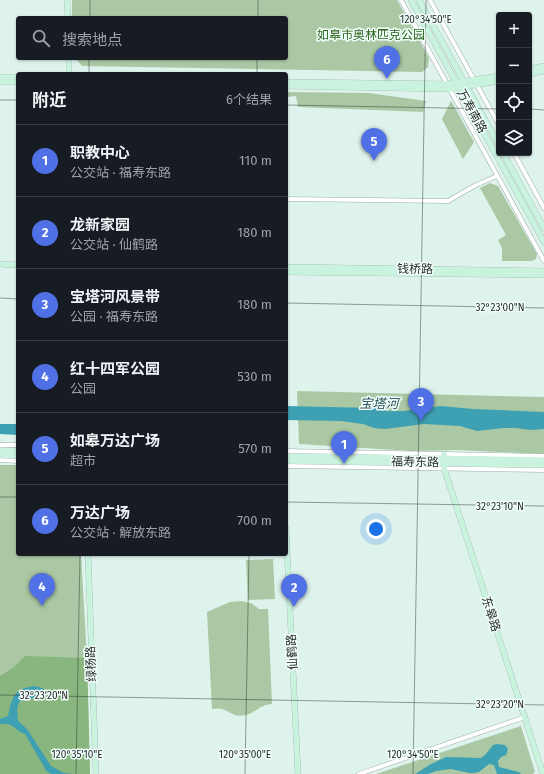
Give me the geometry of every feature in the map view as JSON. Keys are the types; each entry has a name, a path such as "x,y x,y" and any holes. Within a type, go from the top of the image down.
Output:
{"street":[{"path":"67,0 68,16"},
{"path":"401,0 544,261"},
{"name":"万寿南路","path":"411,0 544,242"},
{"name":"万寿南路","path":"419,0 496,139"},
{"path":"430,0 496,120"},
{"path":"69,60 69,72"},
{"path":"532,68 544,66"},
{"path":"532,73 544,71"},
{"path":"0,77 16,77"},
{"path":"476,83 496,77"},
{"path":"288,86 448,86 496,81"},
{"path":"0,82 16,82"},
{"path":"288,82 448,86"},
{"path":"505,156 544,228"},
{"path":"516,156 544,208"},
{"path":"288,199 448,201 497,176"},
{"path":"0,263 16,262"},
{"path":"0,263 16,265"},
{"name":"钱桥路","path":"288,267 544,271"},
{"name":"钱桥路","path":"288,272 544,275"},
{"path":"0,445 16,445"},
{"path":"0,450 16,450"},
{"path":"288,451 444,461 544,470"},
{"path":"0,456 16,456"},
{"name":"福寿东路","path":"288,456 544,465"},
{"path":"288,466 544,456"},
{"path":"0,460 16,461"},
{"name":"福寿东路","path":"288,461 544,460"},
{"name":"东皋路","path":"444,461 543,774"},
{"name":"绿杨路","path":"88,556 96,774"},
{"name":"仙鹤路","path":"287,556 298,774"},
{"path":"359,774 525,717"}],"green space":[{"name":"如皋市奥林匹克公园","path":"72,0 397,0 429,58 428,67 422,72 82,66 77,60 288,60 288,16 72,16"},
{"path":"288,92 369,93 426,101 423,112 298,107 296,96 288,97"},
{"path":"451,101 474,142 463,159 442,119"},
{"path":"490,183 498,186 537,254 536,259 532,261 502,261 502,248 498,240 506,235 480,188"},
{"path":"297,391 544,397 544,454 457,450 412,451 299,444"},
{"path":"0,465 16,465 16,556 81,556 87,658 90,774 0,774"},
{"path":"273,559 275,599 248,600 246,560"},
{"path":"241,601 251,603 259,609 268,609 272,704 264,706 250,714 238,716 224,710 212,709 207,612 230,602"},
{"path":"25,656 87,658 90,774 0,774 0,676 13,668"},
{"path":"521,726 535,772 533,774 376,774"}],"water":[{"name":"宝塔河","path":"288,406 373,408 388,411 404,411 441,406 544,412 544,429 530,430 504,428 477,431 460,426 424,424 385,429 341,421 288,420"},
{"path":"0,424 16,424 16,435 0,434"},
{"path":"34,686 43,688 44,691 40,696 19,702 17,709 18,721 27,729 51,766 64,773 73,774 52,774 47,772 25,734 12,725 0,724 0,719 8,716 12,699 15,695 22,689"},
{"path":"493,745 505,745 508,749 506,755 501,757 498,761 499,767 519,772 521,774 497,774 494,765 489,764 479,772 474,773 451,769 436,771 428,774 415,774 446,757 481,758"}],"place":[{"name":"万达广场","path":"387,79"},
{"name":"如皋万达广场","path":"374,161"},
{"name":"宝塔河风景带","path":"421,421"},
{"name":"职教中心","path":"344,464"},
{"name":"红十四军公园","path":"42,606"},
{"name":"龙新家园","path":"294,607"}]}
